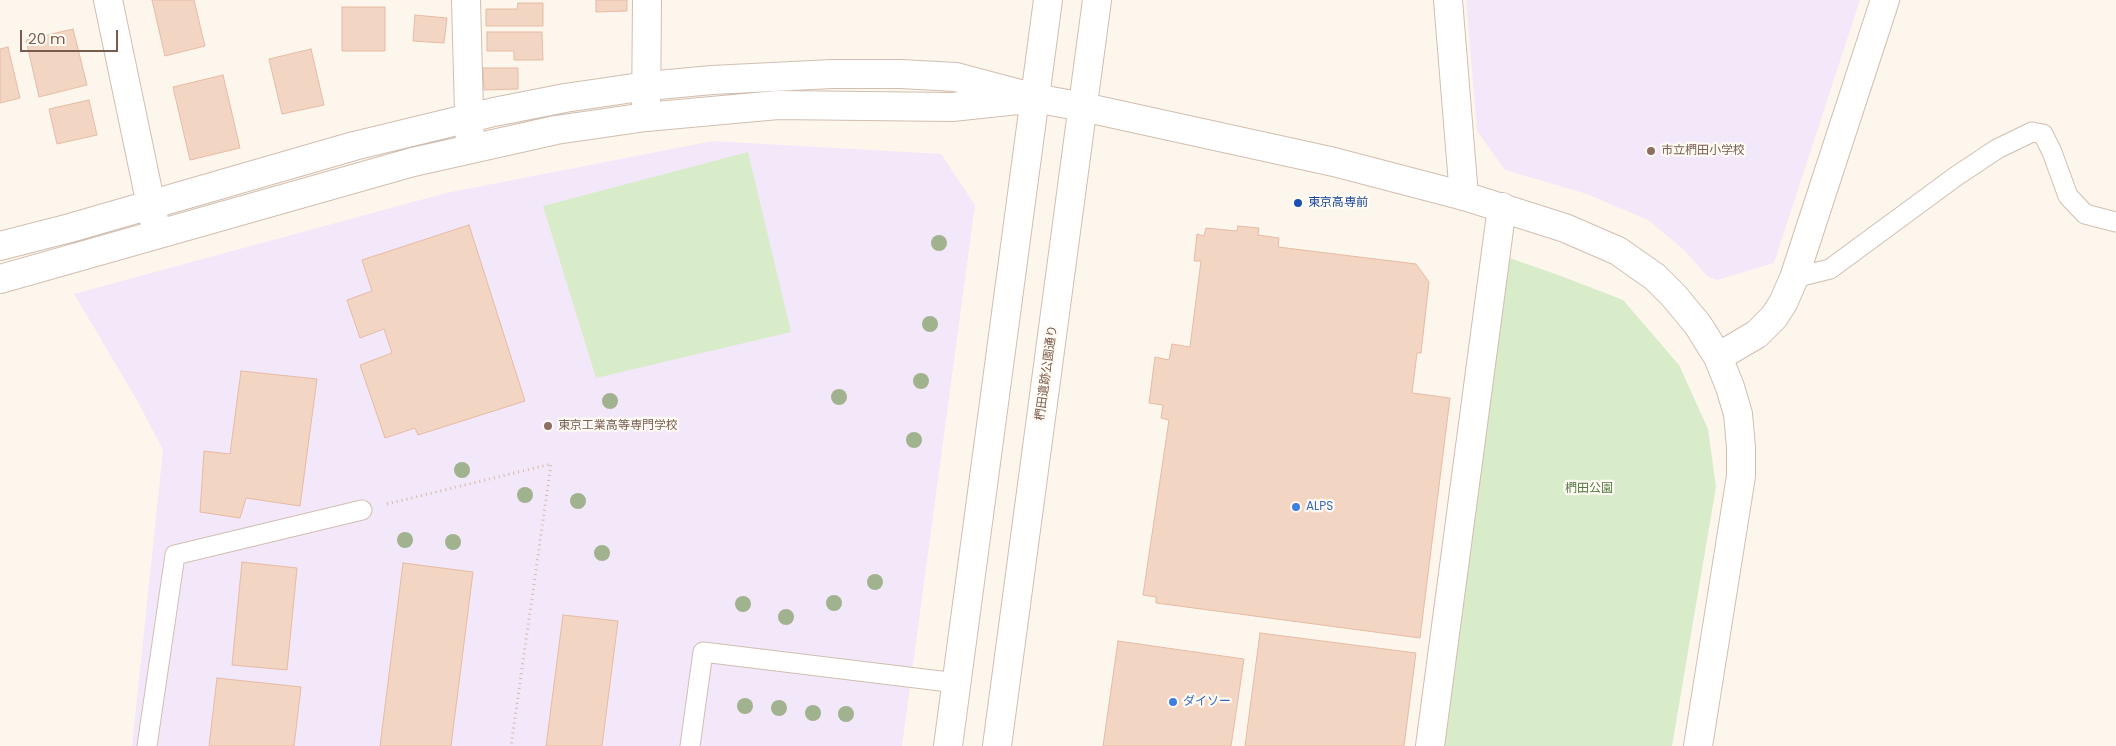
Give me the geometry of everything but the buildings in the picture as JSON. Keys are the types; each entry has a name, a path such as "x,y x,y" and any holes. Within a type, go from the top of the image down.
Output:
{"street":[{"path":"108,0 157,234"},
{"path":"466,0 470,148"},
{"path":"646,117 647,0"},
{"path":"948,746 1048,0"},
{"name":"椚田遺跡公園通り","path":"997,746 1097,0"},
{"path":"1448,0 1464,196"},
{"path":"1718,357 1766,327 1783,303 1794,278 1886,0"},
{"path":"0,246 70,228 354,146 469,118 565,98 646,86 712,80 823,74 901,74 956,77 1035,98 1334,162 1502,207 1574,231 1618,251 1655,277 1698,325 1718,357 1730,387 1738,414 1741,438 1741,476 1698,746"},
{"path":"0,279 404,165 470,148 556,130 646,117 778,105 952,107 1035,98"},
{"path":"1430,746 1502,207"}],"lane":[{"path":"1794,278 1830,269 1954,177 1997,149 2032,132 2043,134 2052,152 2068,196 2079,208 2085,214 2116,222"},
{"path":"147,746 175,555 362,510"},
{"path":"690,746 704,652 957,683"}],"path":[{"path":"362,510 551,464 511,746"}],"shaded area":[{"name":"市立椚田小学校","path":"1466,0 1860,0 1774,263 1717,280 1708,277 1684,250 1648,220 1587,194 1505,170 1477,131"},
{"name":"東京工業高等専門学校","path":"713,141 941,154 975,205 902,746 132,746 163,450 138,402 74,294 446,193"}],"green space":[{"path":"748,152 791,332 596,378 543,206"},
{"name":"椚田公園","path":"1495,253 1623,300 1679,365 1708,429 1716,487 1672,746 1430,746"}],"place":[{"name":"市立椚田小学校","path":"1651,151"},
{"name":"東京高専前","path":"1298,203"},
{"name":"東京工業高等専門学校","path":"548,426"},
{"name":"ALPS","path":"1296,507"},
{"name":"ダイソー","path":"1173,702"}]}
